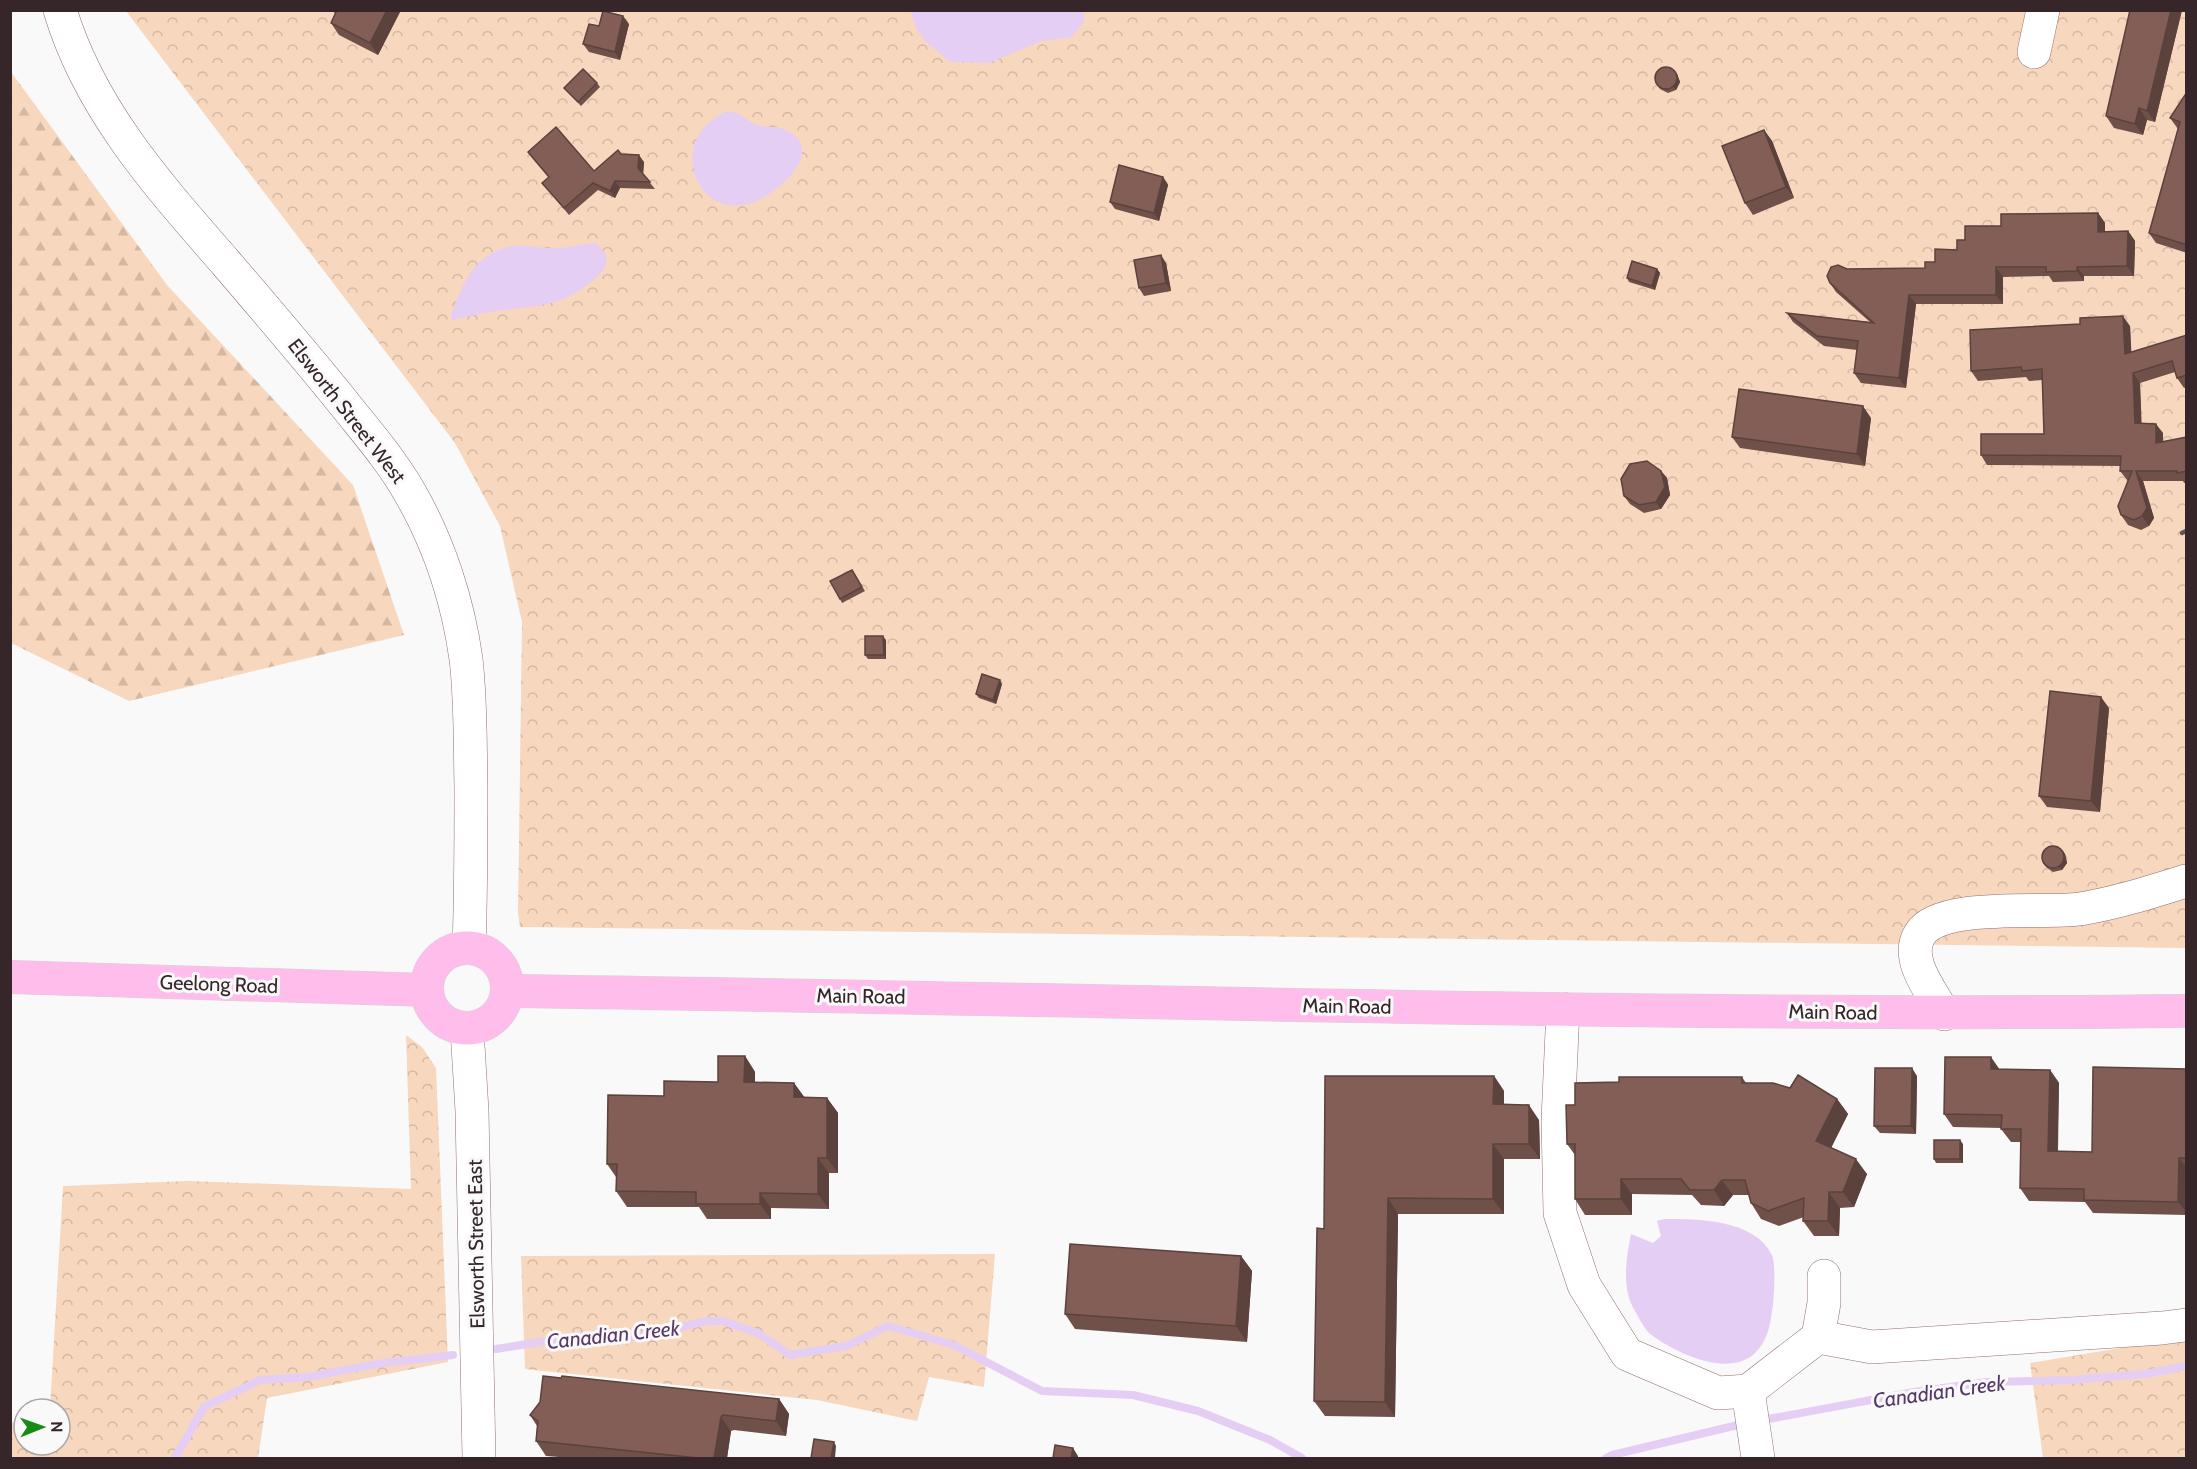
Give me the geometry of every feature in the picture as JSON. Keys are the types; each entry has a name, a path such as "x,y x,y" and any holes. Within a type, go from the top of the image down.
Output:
{"main road":[{"path":"469,948 484,951 497,961 506,975 508,991 505,1003 495,1018 479,1027 467,1029 443,1021 432,1007 427,990 430,974 439,960 452,951 469,948"},
{"name":"Geelong Road","path":"10,977 427,990"},
{"name":"Main Road","path":"508,991 1944,1014 2187,1011"}],"street":[{"name":"Elsworth Street West","path":"60,10 81,65 98,99 122,137 165,193 309,360 385,456 410,492 428,530 456,607 467,668 471,879 469,948"},
{"path":"2034,52 2043,10"},
{"path":"1944,1014 1919,969 1915,954 1919,935 1934,922 1951,916 1971,913 2082,909 2187,881"},
{"path":"1563,1009 1558,1130 1560,1213 1584,1285 1627,1354 1718,1393 1748,1391 1818,1337 1824,1303 1824,1276"},
{"name":"Elsworth Street East","path":"467,1029 472,1111 479,1458"},
{"path":"1818,1337 1872,1347 2187,1325"},
{"path":"1748,1391 1758,1458"}],"green space":[{"path":"126,11 2186,11 2186,948 520,927 518,913 522,622 500,526 455,443"},
{"path":"11,72 167,285 353,485 404,635 129,701 11,643"},
{"path":"406,1035 422,1047 436,1068 448,1362 267,1398 258,1458 11,1458 11,1423 12,1457 72,1457 72,1397 51,1397 63,1186 188,1181 411,1189"},
{"path":"995,1254 984,1387 929,1377 917,1421 817,1400 525,1369 521,1256"},
{"path":"2186,1337 2186,1458 2043,1458 2030,1363"}],"shaded area":[{"path":"911,11 1084,11 1084,21 1072,37 1042,41 989,63 951,62 926,42 916,28"},
{"path":"729,111 738,113 757,125 780,128 791,133 798,139 802,152 796,168 783,183 755,201 732,206 712,199 699,184 693,164 695,144 707,125"},
{"path":"596,243 605,255 604,268 586,286 564,299 452,320 451,315 466,281 479,262 489,255 513,246 556,248"},
{"path":"1664,1219 1708,1221 1739,1228 1764,1243 1772,1255 1773,1305 1768,1331 1759,1349 1743,1361 1730,1364 1715,1363 1700,1360 1672,1348 1649,1333 1632,1306 1626,1282 1631,1234 1653,1243 1661,1236 1657,1221"}],"building":[{"path":"337,10 387,10 370,43 331,23"},
{"path":"2130,10 2171,10 2147,111 2139,108 2135,124 2106,116"},
{"path":"603,11 623,16 615,52 583,44 589,24 599,26"},
{"path":"1666,67 1674,70 1677,78 1674,86 1666,89 1658,86 1655,78 1658,70"},
{"path":"583,69 597,83 578,102 564,88"},
{"path":"2187,92 2187,245 2149,233 2180,122 2170,118"},
{"path":"556,127 594,171 618,150 621,154 639,155 638,168 650,182 615,181 610,191 593,183 564,208 542,183 549,177 528,152"},
{"path":"1764,130 1786,187 1745,203 1722,146"},
{"path":"1119,165 1163,177 1154,213 1110,202"},
{"path":"2098,213 2098,232 2128,231 2127,266 2077,267 2077,271 2046,272 2046,267 1996,267 1996,295 1909,295 1899,378 1854,373 1858,341 1817,336 1787,313 1874,323 1830,283 1827,276 1831,267 1838,265 1847,269 1925,268 1925,262 1935,262 1935,249 1957,250 1957,240 1965,240 1965,226 2001,226 2001,214"},
{"path":"1161,255 1166,283 1139,288 1134,260"},
{"path":"1632,261 1657,269 1652,286 1627,278"},
{"path":"2123,316 2125,354 2187,335 2187,375 2177,378 2172,361 2133,373 2135,423 2156,424 2156,443 2187,437 2187,471 2177,473 2177,471 2136,471 2147,508 2142,516 2134,520 2121,515 2118,506 2132,471 2120,471 2121,456 1981,455 1981,434 2044,434 2042,369 2022,371 2021,367 1971,371 1970,330 2080,324 2080,318"},
{"path":"1739,389 1863,406 1857,454 1732,437"},
{"path":"1647,461 1661,471 1665,487 1656,502 1639,505 1624,496 1621,479 1630,464"},
{"path":"852,570 862,587 840,599 830,581"},
{"path":"865,636 883,636 884,655 865,655"},
{"path":"982,674 1000,680 993,700 976,694"},
{"path":"2050,691 2101,697 2091,801 2039,796"},
{"path":"2053,846 2061,849 2064,857 2061,865 2053,868 2045,865 2042,857 2045,849"},
{"path":"718,1056 745,1056 744,1082 794,1083 794,1097 827,1098 827,1158 818,1158 818,1194 760,1193 760,1204 696,1204 696,1192 616,1191 617,1164 607,1164 608,1095 664,1096 664,1081 718,1082"},
{"path":"1945,1057 1991,1057 1991,1069 2050,1070 2048,1151 2092,1152 2093,1067 2187,1069 2187,1158 2179,1158 2178,1202 2084,1200 2084,1189 2020,1188 2021,1129 2001,1129 2002,1115 1944,1114"},
{"path":"1875,1068 1912,1068 1911,1126 1874,1126"},
{"path":"1798,1075 1837,1099 1816,1141 1856,1159 1843,1192 1829,1192 1828,1221 1803,1221 1804,1198 1768,1211 1751,1203 1745,1180 1722,1180 1714,1190 1690,1190 1681,1179 1621,1179 1621,1199 1575,1199 1575,1144 1567,1144 1566,1105 1575,1105 1575,1083 1619,1082 1619,1077 1742,1077 1742,1083 1773,1083 1790,1088"},
{"path":"1325,1076 1494,1076 1493,1104 1529,1105 1529,1144 1493,1144 1493,1199 1388,1198 1385,1402 1314,1401 1317,1228 1324,1229"},
{"path":"1934,1140 1960,1140 1960,1159 1934,1159"},
{"path":"1070,1244 1241,1256 1236,1326 1065,1314"},
{"path":"543,1376 561,1378 562,1376 779,1399 776,1421 723,1415 714,1458 536,1441 538,1421 530,1415 540,1402"},
{"path":"814,1439 834,1442 831,1458 811,1458"},
{"path":"1055,1445 1073,1448 1071,1458 1053,1458"}],"waterway":[{"name":"Canadian Creek","path":"496,1349 578,1336 635,1337 708,1321 723,1321 758,1333 790,1355 846,1346 888,1326 954,1345 1042,1391 1133,1395 1198,1411 1270,1440 1302,1458"},
{"name":"Canadian Creek","path":"175,1458 204,1407 260,1380 309,1377 376,1364 453,1355"},
{"name":"Canadian Creek","path":"1763,1420 1914,1392 1987,1382 2071,1380 2145,1374 2186,1366"},
{"name":"Canadian Creek","path":"1606,1458 1738,1425"}],"railway":[{"path":"2182,533 2186,531"}]}
